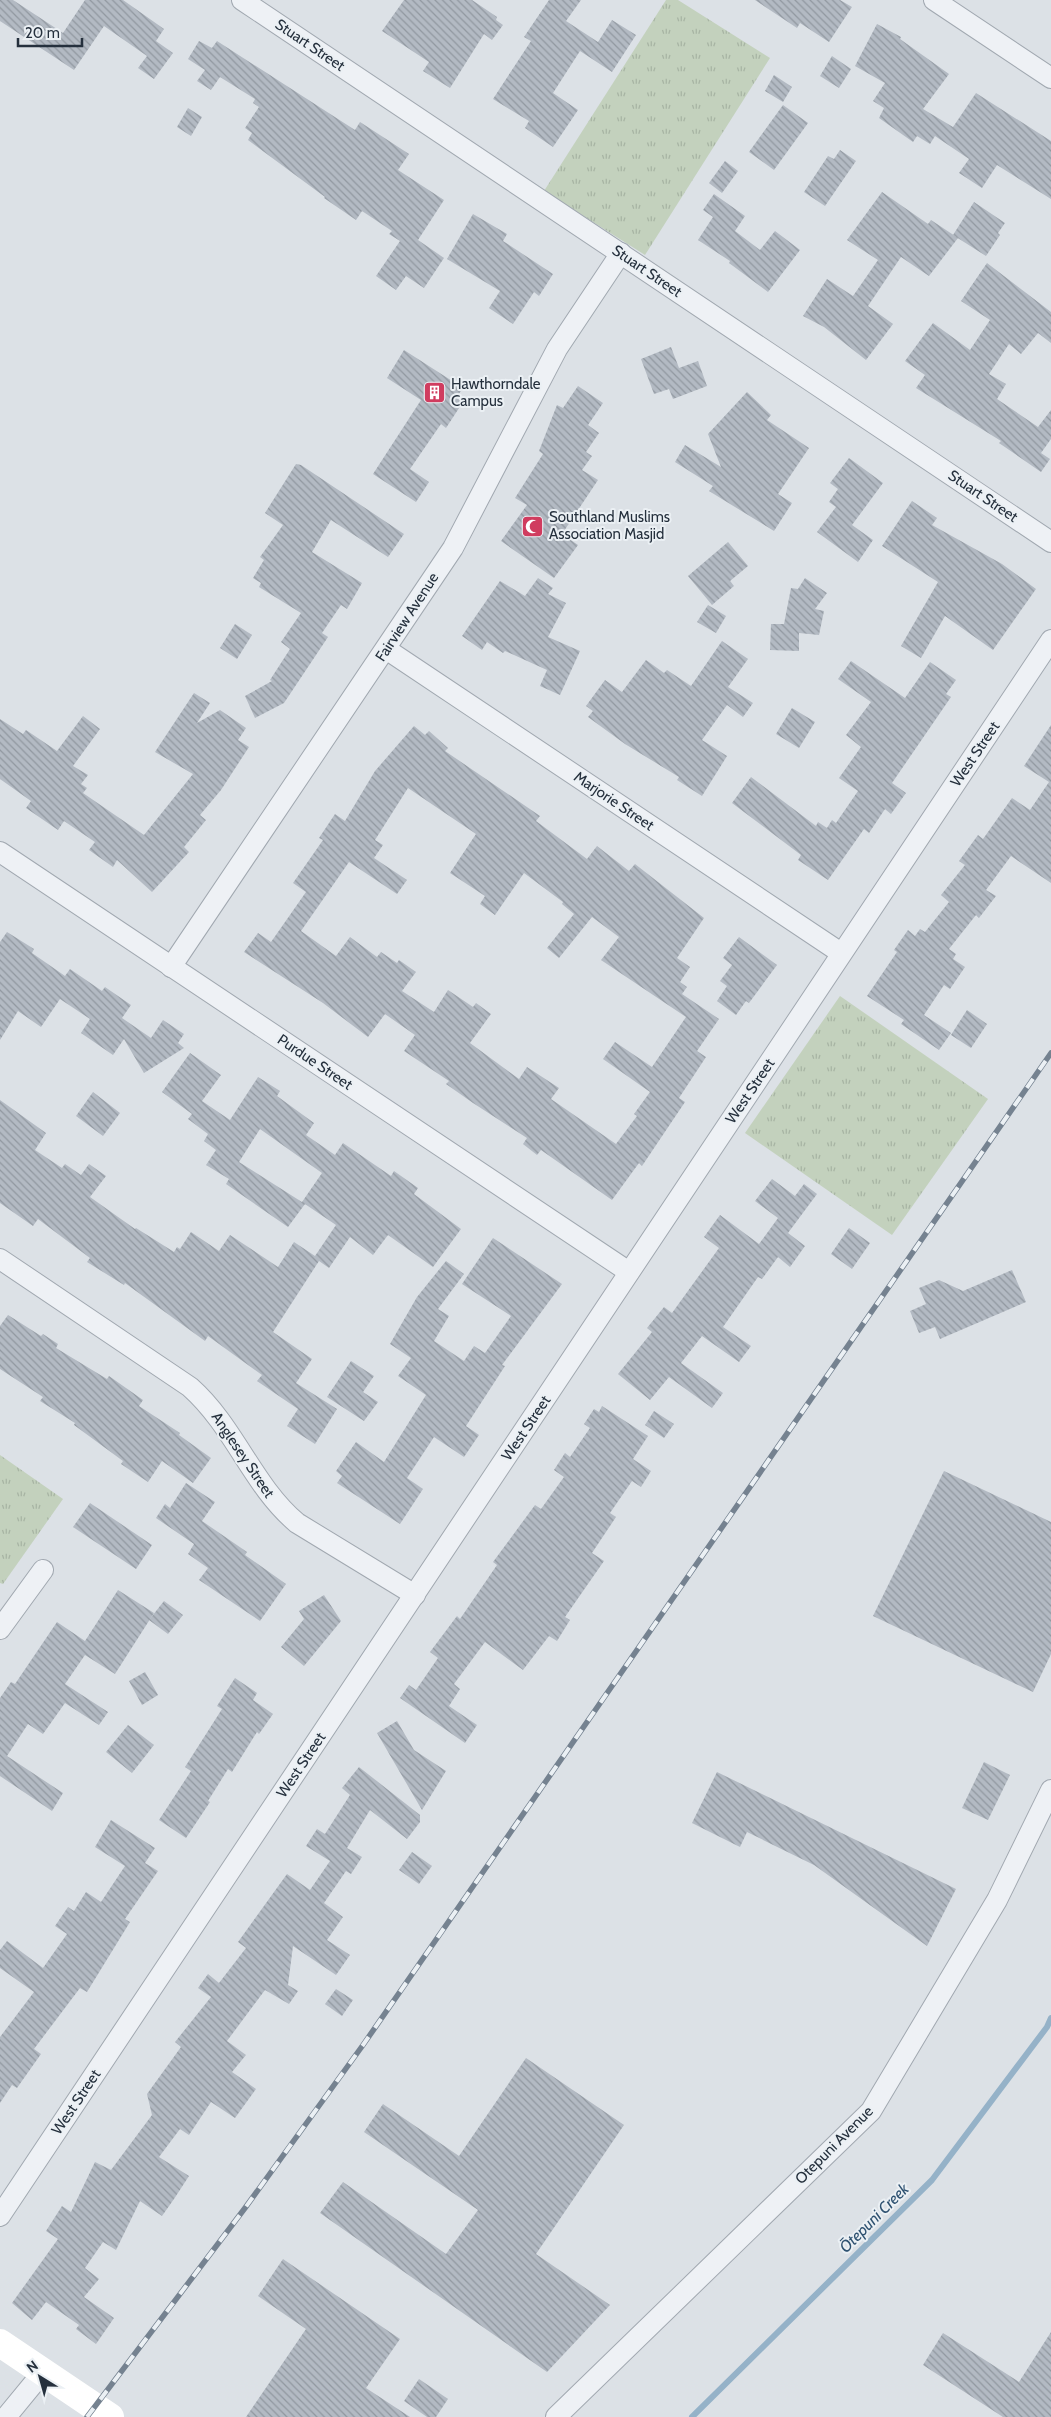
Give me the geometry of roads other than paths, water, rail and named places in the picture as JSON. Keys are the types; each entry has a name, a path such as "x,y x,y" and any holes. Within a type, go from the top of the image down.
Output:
{"street":[{"name":"Stuart Street","path":"242,0 1051,542"},
{"path":"934,0 1051,78"},
{"name":"Fairview Avenue","path":"172,967 453,548 557,350 621,253"},
{"name":"West Street","path":"0,2216 1051,640"},
{"name":"Marjorie Street","path":"386,649 842,953"},
{"name":"Purdue Street","path":"0,852 629,1272"},
{"name":"Anglesey Street","path":"0,1260 190,1387 203,1398 227,1427 267,1492 281,1510 298,1524 415,1595"},
{"path":"0,1629 43,1570"},
{"name":"Otepuni Avenue","path":"556,2417 871,2111 997,1900 1051,1790"},
{"path":"0,2344 110,2417"},
{"path":"6,2417 43,2372"}],"waterway":[{"name":"Ōtepuni Creek","path":"692,2417 932,2180 1047,2027 1051,2018"}],"railway":[{"path":"87,2417 245,2208 363,2045 1051,1053"}],"place":[{"name":"Hawthorndale Campus","path":"435,393"},
{"name":"Southland Muslims Association Masjid","path":"533,526"}]}
